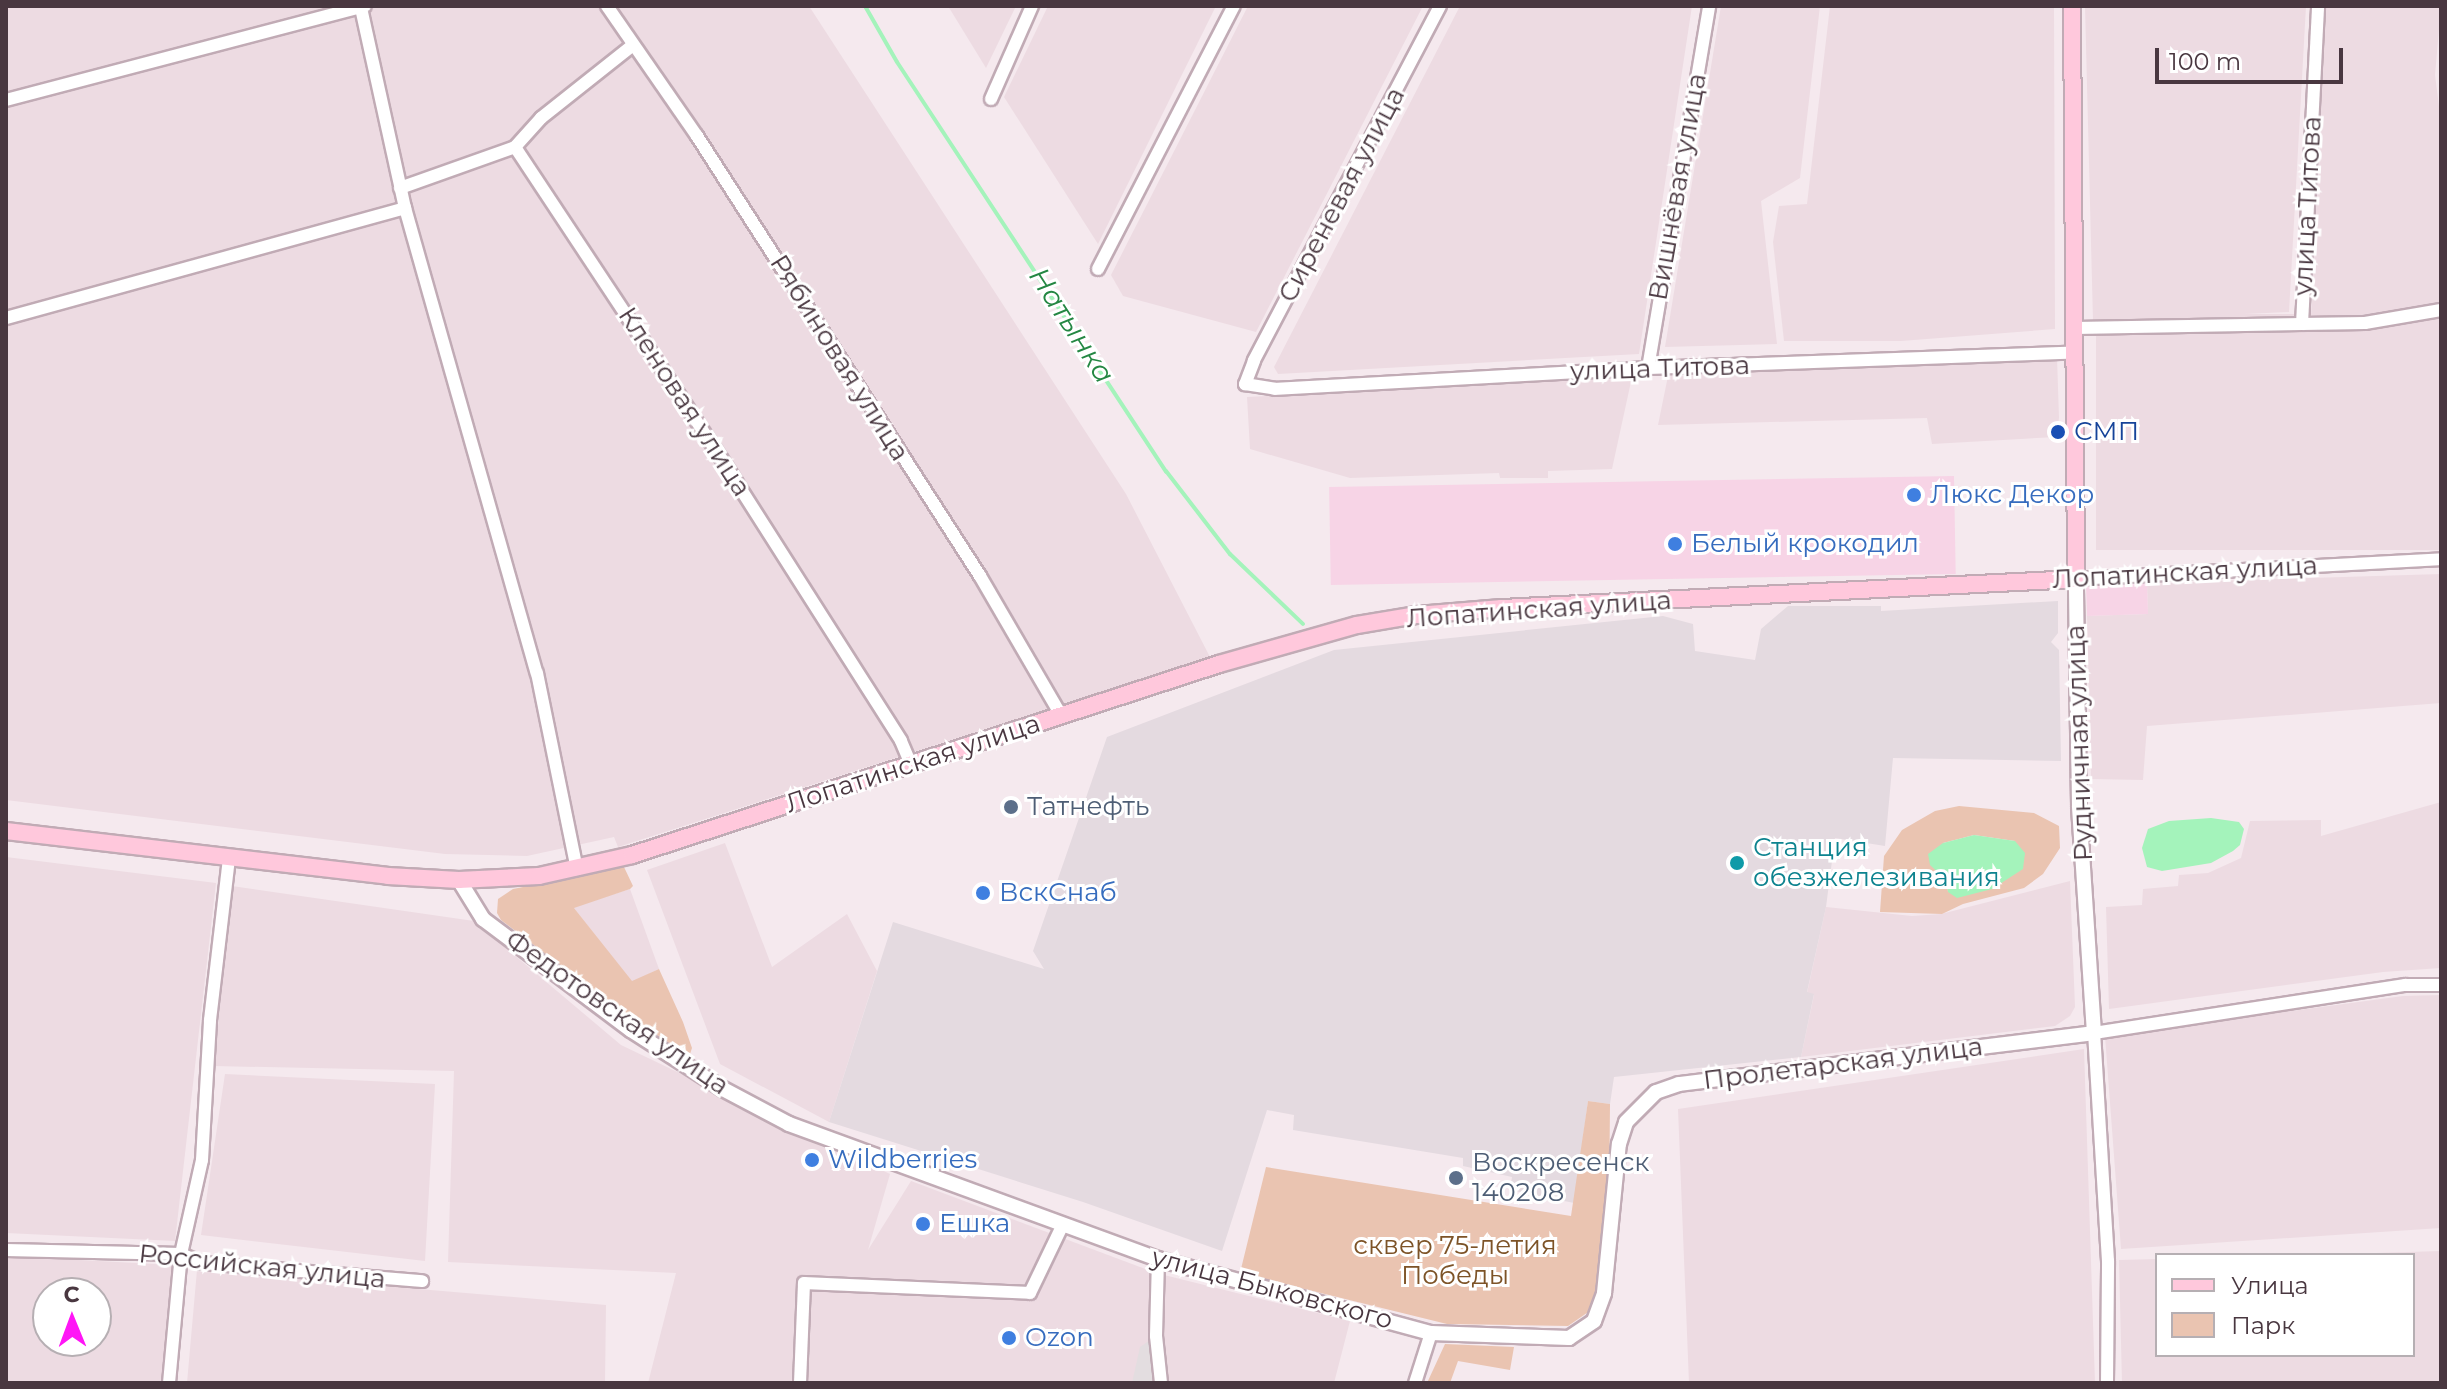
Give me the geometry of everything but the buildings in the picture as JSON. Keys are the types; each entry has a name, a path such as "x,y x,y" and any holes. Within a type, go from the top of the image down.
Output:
{"main road":[{"name":"Рудничная улица","path":"2072,6 2076,579"},
{"name":"Лопатинская улица","path":"577,869 701,833 1320,634 1417,615 2076,579"},
{"path":"6,831 229,858 459,880 539,876 577,869"}],"street":[{"name":"Рябиновая улица","path":"607,6 705,148 1002,610 1061,715"},
{"path":"991,99 1012,44 1032,6"},
{"path":"1098,269 1234,6"},
{"name":"Сиреневая улица","path":"1245,384 1254,361 1440,6"},
{"name":"Вишнёвая улица","path":"1648,368 1709,6"},
{"name":"улица Титова","path":"2075,328 2302,324 2318,6"},
{"path":"6,100 363,7 405,208 537,673 577,869"},
{"path":"400,188 515,147 541,118 633,45"},
{"name":"Кленовая улица","path":"515,147 721,458 901,741 911,764"},
{"path":"6,318 405,208"},
{"path":"2302,324 2365,323 2441,310"},
{"name":"улица Титова","path":"1245,384 1275,389 1648,368 2075,352"},
{"name":"Лопатинская улица","path":"2076,579 2441,559"},
{"name":"Рудничная улица","path":"2076,579 2079,805 2108,1261 2107,1383"},
{"path":"169,1383 181,1254 202,1160 210,1020 229,858"},
{"name":"Федотовская улица","path":"459,880 483,919 631,1030 723,1089 789,1124 1063,1224"},
{"name":"Пролетарская улица","path":"1431,1333 1569,1338 1594,1321 1604,1293 1619,1144 1626,1122 1656,1092 1679,1084 2094,1033 2405,985 2441,985"},
{"path":"800,1383 804,1283 1030,1293 1063,1224"},
{"name":"улица Быковского","path":"1063,1224 1158,1259 1431,1333"},
{"name":"Российская улица","path":"6,1250 181,1254 202,1263 422,1281"},
{"path":"1158,1259 1156,1336 1161,1383"},
{"path":"1415,1383 1431,1333"}],"shaded area":[{"path":"6,6 809,6 1126,494 1210,657 618,847 614,837 527,856 445,854 6,800"},
{"path":"948,6 1016,6 986,68"},
{"path":"1048,6 1216,6 1098,244 1004,97"},
{"path":"1248,6 1423,6 1256,332 1123,296 1111,275"},
{"path":"1460,6 1692,6 1639,354 1278,374 1274,367"},
{"path":"1721,6 1820,6 1800,178 1761,201 1777,344 1665,347"},
{"path":"1830,6 2054,6 2055,329 1901,341 1784,341 1773,242 1779,206 1807,204"},
{"path":"2085,6 2306,6 2289,312 2093,321"},
{"path":"2323,6 2441,6 2435,75 2441,122 2441,303 2380,316 2311,317"},
{"path":"2096,314 2441,314 2441,550 2096,550"},
{"path":"2057,357 2059,418 2056,437 1932,444 1927,418 1658,425 1668,376"},
{"path":"1632,377 1612,469 1548,471 1548,478 1500,478 1499,473 1350,478 1250,449 1247,397"},
{"path":"1954,476 1956,574 1331,585 1329,487"},
{"path":"2441,574 2441,703 2147,726 2143,780 2091,779 2087,616 2148,614 2147,583"},
{"path":"2147,583 2148,614 2087,616 2086,585"},
{"path":"2058,601 2058,633 2051,642 2059,650 2061,761 1893,758 1885,846 1835,838 1826,907 1807,992 1814,994 1801,1057 1614,1077 1610,1104 1588,1101 1574,1203 1510,1190 1512,1177 1463,1166 1463,1158 1293,1130 1294,1115 1267,1110 1222,1251 1083,1202 829,1122 893,922 1044,969 1033,951 1107,737 1334,650 1663,616 1693,624 1695,651 1755,660 1761,629 1788,606 1881,606 1881,611"},
{"path":"2441,802 2441,968 2383,972 2109,1009 2106,907 2142,905 2143,889 2178,886 2179,875 2208,873 2241,858 2250,821 2321,820 2321,836"},
{"path":"2211,818 2239,822 2244,829 2240,845 2211,863 2162,871 2147,867 2142,848 2148,829 2169,821"},
{"path":"1974,835 2015,841 2025,853 2023,869 1992,889 1957,898 1948,892 1946,880 1930,865 1928,854 1943,843"},
{"path":"725,843 772,967 847,914 877,971 829,1122 720,1064 647,870"},
{"path":"6,857 216,883 175,1241 6,1233"},
{"path":"2070,881 2075,1007 2070,1016 2055,1026 1801,1057 1814,995 1807,993 1826,907 1912,916 1941,914"},
{"path":"232,886 474,921 621,1045 890,1174 868,1250 911,1181 1156,1273 1350,1321 1334,1383 648,1383 676,1273 448,1262 454,1071 214,1066"},
{"path":"630,889 659,969 632,982 573,907"},
{"path":"2441,995 2441,1228 2121,1249 2105,1036 2403,996"},
{"path":"2084,1049 2095,1383 1689,1383 1678,1109"},
{"path":"225,1074 435,1084 425,1261 201,1235"},
{"path":"2441,1251 2441,1383 2122,1383 2119,1260 2155,1259 2155,1357 2415,1357 2415,1253 2376,1253"},
{"path":"6,1256 172,1265 162,1383 6,1383"},
{"path":"197,1270 606,1305 605,1383 187,1383"},
{"path":"1156,1336 1161,1383 1132,1383 1140,1347"}],"green space":[{"path":"1959,806 2034,813 2059,826 2060,848 2043,874 2024,888 1963,904 1942,914 1880,912 1884,856 1902,830 1935,811","holes":["1974,835 2015,841 1948,892 1943,843"]},
{"path":"624,867 633,886 630,889 574,908 632,981 659,969 683,1022 692,1048 690,1054 677,1049 577,978 501,920 497,913 498,899 513,889"},
{"name":"сквер 75-летия Победы","path":"1588,1101 1610,1104 1609,1204 1597,1306 1568,1326 1447,1324 1240,1273 1266,1167 1571,1216"},
{"path":"1445,1344 1514,1347 1510,1370 1458,1361 1450,1383 1427,1383"}],"waterway":[{"name":"Натынка","path":"865,6 897,62 1166,471 1230,554 1303,624"}],"place":[{"name":"СМП","path":"2058,432"},
{"name":"Люкс Декор","path":"1914,495"},
{"name":"Белый крокодил","path":"1675,544"},
{"name":"Татнефть","path":"1011,807"},
{"name":"Станция обезжелезивания","path":"1737,863"},
{"name":"ВскСнаб","path":"983,893"},
{"name":"Wildberries","path":"812,1160"},
{"name":"Воскресенск 140208","path":"1456,1178"},
{"name":"Ешка","path":"923,1224"},
{"name":"Ozon","path":"1009,1338"}]}
